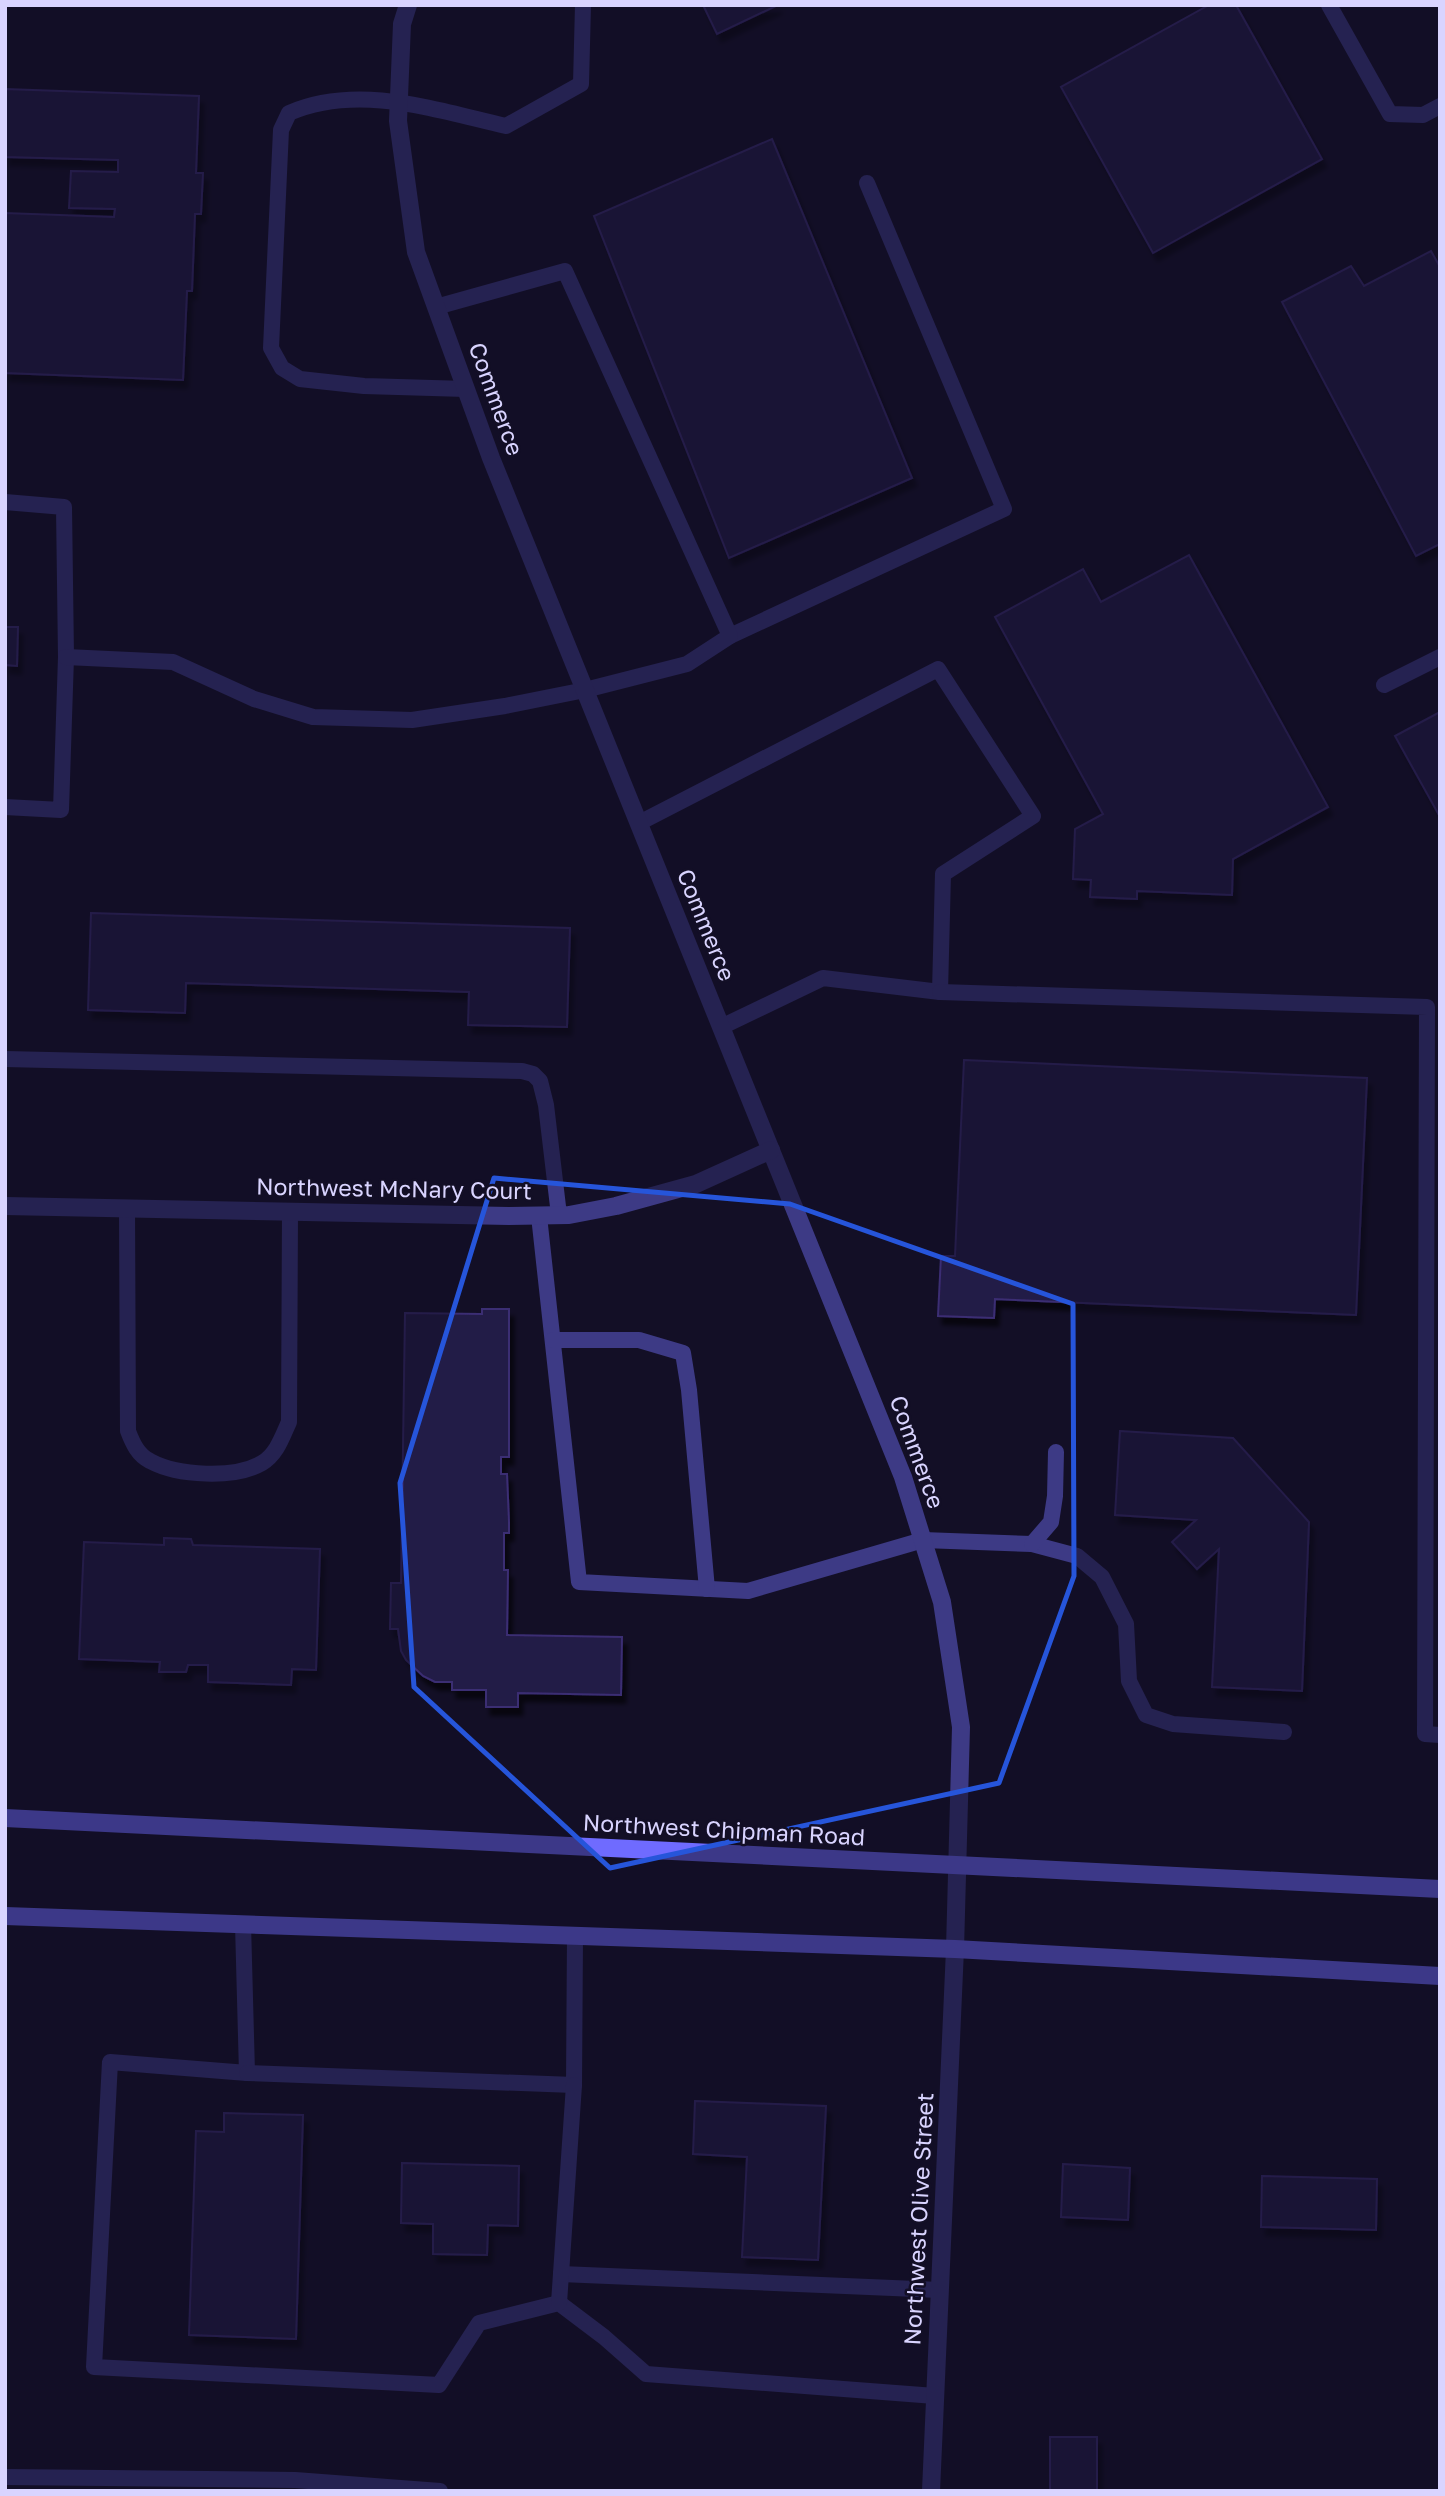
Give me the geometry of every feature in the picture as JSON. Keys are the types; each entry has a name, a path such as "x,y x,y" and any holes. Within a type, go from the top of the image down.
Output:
{"main road":[{"name":"Northwest Chipman Road","path":"5,1818 1440,1889"},
{"path":"5,1916 955,1949 1440,1976"}],"street":[{"name":"Commerce","path":"408,5 402,24 398,121 416,252 466,389 585,690 903,1477 942,1602 961,1727 955,1949"},
{"name":"Northwest McNary Court","path":"5,1206 559,1215 616,1206 696,1184 771,1150"},
{"name":"Northwest Olive Street","path":"931,2491 955,1949"}],"lane":[{"path":"466,389 364,386 300,379 282,368 271,348 281,130 289,113 307,105 333,100 399,102 506,126 581,84 583,5"},
{"path":"1329,5 1390,114 1423,115 1440,106"},
{"path":"66,657 173,662 254,699 313,717 412,720 505,706 585,690 687,664 730,636 1004,509 867,183"},
{"path":"436,307 565,271 730,636"},
{"path":"5,502 64,507 66,657 61,810 5,807"},
{"path":"1384,685 1440,657"},
{"path":"639,823 938,668 1033,816 943,874 940,992"},
{"path":"721,1027 823,978 940,992 1427,1007 1433,1471 1425,1734 1440,1735"},
{"path":"5,1059 523,1071 533,1074 540,1081 546,1105 559,1215"},
{"path":"127,1209 128,1432 135,1448 148,1461 176,1471 221,1473 246,1469 263,1462 278,1447 289,1422 290,1212"},
{"path":"539,1216 579,1582 748,1591 923,1540 1032,1545 1077,1556 1102,1577 1126,1624 1129,1681 1146,1715 1173,1724 1283,1731"},
{"path":"553,1340 639,1340 683,1353 689,1390 707,1589"},
{"path":"1032,1545 1051,1522 1055,1496 1056,1452"},
{"path":"243,1924 247,2073"},
{"path":"559,2303 574,2085 575,1936"},
{"path":"559,2303 479,2323 439,2385 94,2367 110,2062 247,2073 574,2085"},
{"path":"561,2274 940,2290"},
{"path":"559,2303 604,2337 646,2374 935,2396"},
{"path":"5,2477 295,2480 440,2491"}],"highlighted area":[{"path":"494,1178 790,1204 1073,1304 1074,1576 999,1783 610,1868 414,1687 400,1483"}],"building":[{"path":"703,5 778,5 717,34"},
{"path":"1209,5 1236,5 1322,159 1153,253 1061,87"},
{"path":"5,89 199,96 196,173 203,173 201,214 195,214 192,291 187,291 183,380 5,373 5,213 114,217 115,209 69,208 71,171 118,172 118,160 5,157"},
{"path":"772,139 912,478 729,558 594,216"},
{"path":"1431,251 1440,267 1440,544 1416,556 1282,302 1351,266 1364,286"},
{"path":"1189,555 1328,807 1233,859 1232,895 1137,891 1137,899 1090,897 1091,880 1073,879 1075,829 1103,814 995,617 1083,569 1101,602"},
{"path":"5,627 18,627 17,666 5,665"},
{"path":"1440,712 1440,817 1395,736"},
{"path":"91,913 570,928 567,1027 468,1025 469,992 186,983 185,1013 88,1010"},
{"path":"964,1060 1367,1078 1356,1315 995,1299 994,1318 938,1316 941,1256 955,1256"},
{"path":"482,1309 509,1309 509,1457 501,1457 501,1474 507,1474 509,1522 509,1533 504,1533 504,1570 508,1570 507,1635 622,1637 621,1695 518,1693 518,1707 486,1707 486,1690 452,1690 452,1682 435,1682 423,1676 406,1660 401,1651 398,1629 390,1629 391,1583 401,1583 405,1313 482,1314"},
{"path":"1120,1431 1233,1438 1309,1522 1302,1691 1212,1687 1219,1549 1197,1569 1172,1542 1196,1520 1115,1515"},
{"path":"164,1538 191,1539 193,1545 320,1549 316,1670 292,1669 291,1685 208,1682 208,1665 188,1665 186,1672 159,1672 160,1662 79,1659 84,1542 164,1545"},
{"path":"695,2101 826,2106 818,2260 742,2257 747,2157 693,2154"},
{"path":"224,2113 303,2115 296,2339 189,2335 196,2131 224,2132"},
{"path":"402,2163 519,2166 518,2226 488,2225 487,2255 433,2254 433,2224 401,2223"},
{"path":"1063,2164 1130,2168 1128,2220 1061,2217"},
{"path":"1262,2176 1377,2179 1376,2230 1261,2227"},
{"path":"1050,2437 1097,2437 1097,2491 1050,2491"}]}
